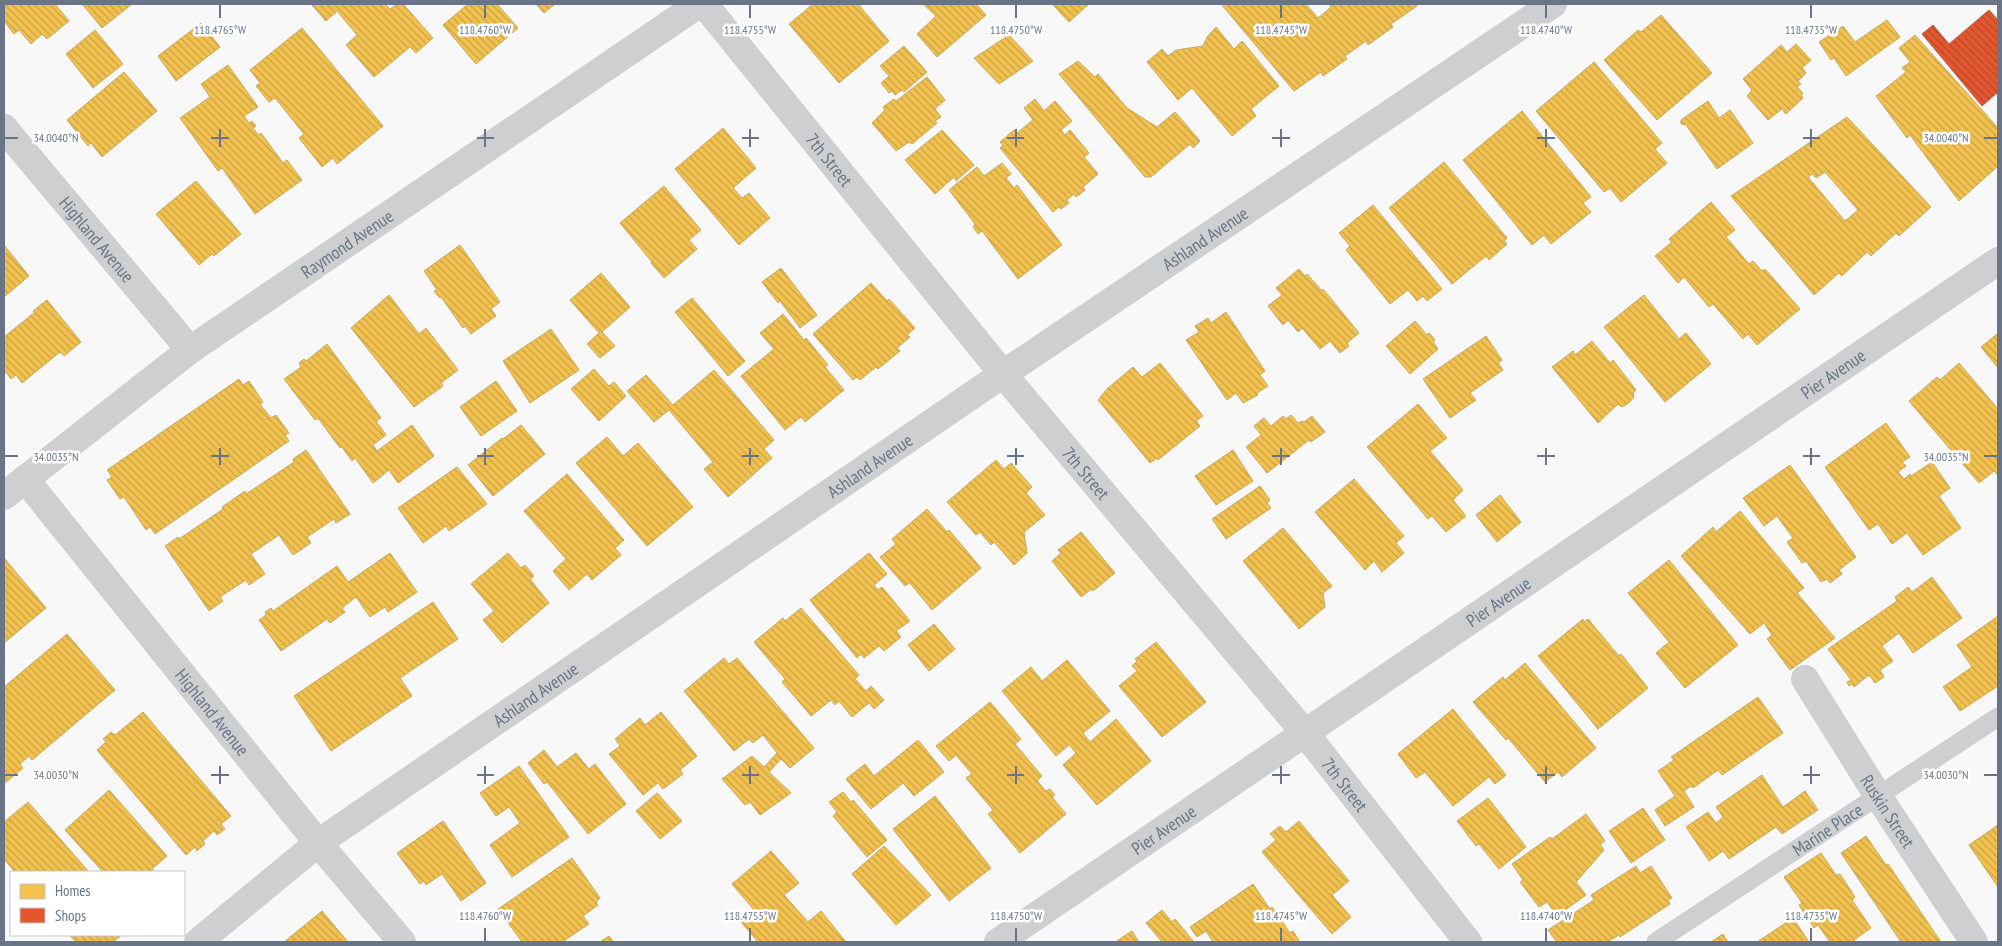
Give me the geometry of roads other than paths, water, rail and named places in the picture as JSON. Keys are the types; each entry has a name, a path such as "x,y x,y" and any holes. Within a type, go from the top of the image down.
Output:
{"street":[{"name":"Raymond Avenue","path":"4,496 190,350 699,4"},
{"name":"7th Street","path":"704,4 1003,374 1305,733 1468,942"},
{"name":"Ashland Avenue","path":"198,942 318,843 1003,374 1553,4"},
{"name":"Highland Avenue","path":"4,128 190,350"},
{"name":"Pier Avenue","path":"998,942 1998,261"},
{"name":"Highland Avenue","path":"26,479 318,843 402,942"},
{"name":"Ruskin Street","path":"1805,679 1878,796 1974,942"}],"lane":[{"name":"Marine Place","path":"1656,942 1998,717"}]}
